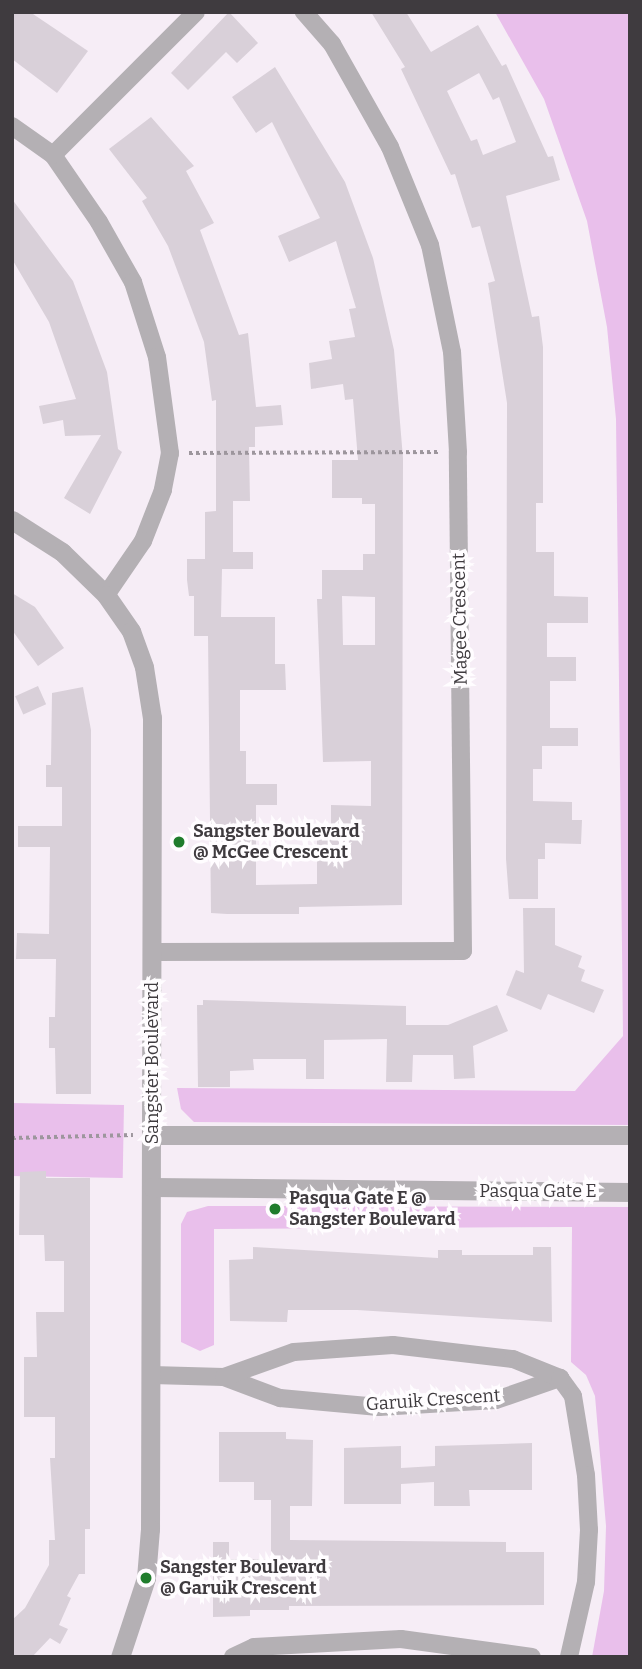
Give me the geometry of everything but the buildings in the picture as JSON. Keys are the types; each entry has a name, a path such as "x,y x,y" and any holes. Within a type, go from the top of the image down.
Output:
{"street":[{"path":"53,155 195,12"},
{"name":"Magee Crescent","path":"152,953 463,951 458,452 452,352 430,245 390,147 332,44 304,12"},
{"path":"12,126 53,155 99,222 133,282 157,357 170,453 163,490 143,541 106,595"},
{"name":"Sangster Boulevard","path":"12,520 62,552 106,595 131,631 145,667 152,718 152,1375 146,1578 126,1656"},
{"path":"152,1135 630,1135"},
{"name":"Pasqua Gate E","path":"152,1187 630,1192"},
{"name":"Garuik Crescent","path":"224,1377 294,1352 393,1345 513,1359 560,1378"},
{"name":"Garuik Crescent","path":"152,1375 224,1377 280,1398 379,1407 496,1399 560,1378"},
{"path":"560,1378 572,1396 586,1475 589,1530 586,1582 569,1657"},
{"path":"233,1657 254,1647 401,1639 533,1657"}],"path":[{"path":"170,453 458,452"},
{"path":"12,1138 152,1135"}],"shaded area":[{"path":"495,12 630,12 630,1125 194,1122 181,1109 177,1088 575,1091 623,1036 616,419 607,327 587,221 544,99"},
{"path":"12,1103 124,1105 123,1178 12,1176"},
{"path":"208,1206 630,1207 630,1657 592,1657 604,1591 606,1526 595,1396 586,1375 571,1362 572,1227 214,1229 214,1345 200,1351 181,1342 181,1224 187,1212"}],"place":[{"name":"Sangster Boulevard @ McGee Crescent","path":"179,842"},
{"name":"Pasqua Gate E @ Sangster Boulevard","path":"275,1209"},
{"name":"Sangster Boulevard @ Garuik Crescent","path":"146,1578"}]}
